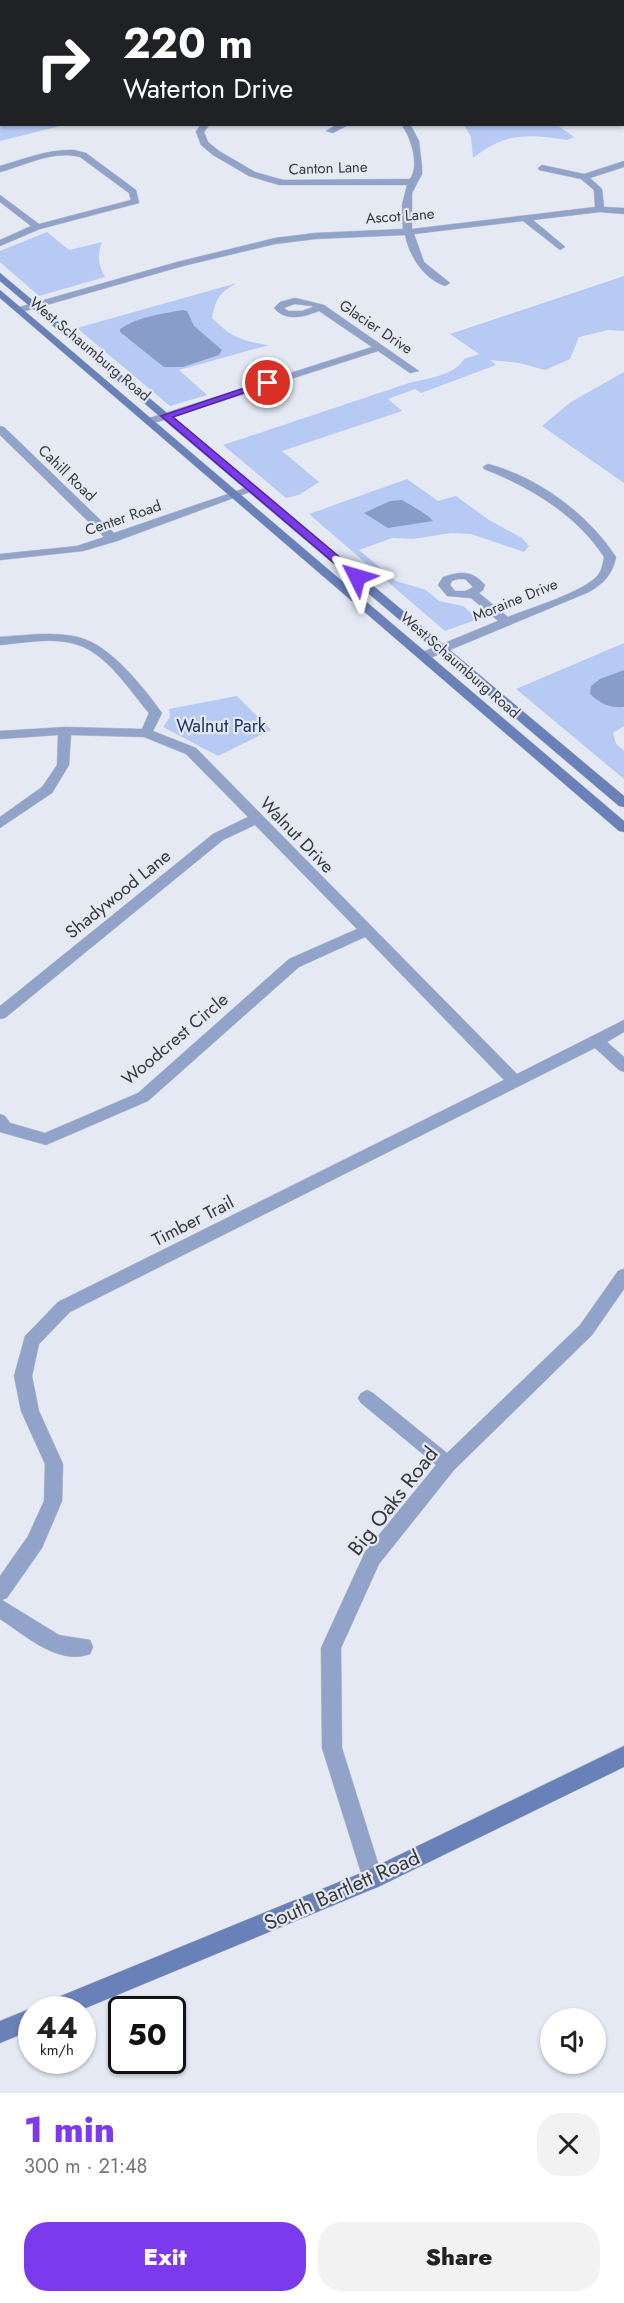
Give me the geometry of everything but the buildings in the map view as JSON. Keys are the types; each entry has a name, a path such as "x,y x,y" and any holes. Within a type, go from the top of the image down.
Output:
{"main road":[{"name":"West Schaumburg Road","path":"0,276 624,803"},
{"name":"West Schaumburg Road","path":"0,293 624,828"},
{"name":"South Bartlett Road","path":"88,1996 373,1879 624,1756"},
{"path":"0,2032 18,2025"}],"street":[{"name":"Canton Lane","path":"202,126 200,132 204,142 216,153 252,174 282,183 411,182"},
{"path":"330,130 341,126"},
{"path":"407,126 413,132 418,166 418,174 411,182 406,205 409,232 421,263 445,283"},
{"path":"0,169 59,153 74,152 82,155 133,192 136,201 37,227 0,243"},
{"path":"584,177 624,164"},
{"path":"542,168 584,177 598,189 600,209"},
{"path":"0,198 37,227"},
{"name":"Ascot Lane","path":"19,310 177,260 275,241 315,236 409,232 600,209 624,211"},
{"path":"525,218 560,247"},
{"name":"Glacier Drive","path":"321,307 414,371"},
{"path":"150,421 378,348"},
{"name":"Cahill Road","path":"0,429 113,539"},
{"path":"488,467 521,480 594,532 610,557 609,563 624,565"},
{"name":"Center Road","path":"0,557 79,549 252,489"},
{"name":"Moraine Drive","path":"424,656 594,585 603,576 609,563"},
{"path":"473,594 506,622"},
{"path":"0,641 45,638 80,641 103,655 156,713 146,733"},
{"path":"0,824 47,790 63,765 65,731"},
{"name":"Walnut Drive","path":"0,735 65,731 146,733 192,751 365,931 515,1082"},
{"name":"Shadywood Lane","path":"3,1008 218,837 256,819"},
{"name":"Woodcrest Circle","path":"0,1120 5,1128 46,1139 143,1097 294,963 365,931"},
{"name":"Timber Trail","path":"0,1592 35,1542 53,1501 54,1464 30,1411 23,1376 31,1341 64,1307 515,1082 624,1025"},
{"path":"596,1041 624,1066"},
{"name":"Big Oaks Road","path":"373,1879 332,1748 331,1648 372,1558 448,1464 586,1330 624,1276"},
{"path":"367,1398 448,1464"},
{"path":"0,1608 56,1644 82,1647"}],"green space":[{"path":"0,126 60,126 0,141"},
{"path":"465,126 558,126 574,137 567,140 529,136 507,139 496,143 473,158 471,137"},
{"path":"47,232 69,250 102,242 99,260 105,277 39,296 0,262 0,251"},
{"path":"624,276 624,331 608,330 579,337 570,359 545,370 519,363 490,360 496,365 421,393 415,389 388,399 402,411 282,451 319,482 299,495 286,498 223,445 412,382 449,372 464,359 479,354 450,334"},
{"path":"237,283 220,296 212,318 238,338 269,345 179,370 207,395 170,406 77,328"},
{"path":"624,372 624,483 542,426 571,402"},
{"path":"407,479 438,501 456,496 489,520 522,538 529,546 524,552 471,534 451,533 413,539 392,538 359,550 396,581 426,590 439,601 463,606 478,619 445,631 309,514"},
{"path":"624,643 624,726 613,733 616,744 624,751 624,779 516,689"},
{"name":"Walnut Park","path":"237,696 271,730 218,756 163,727 170,717 169,709"}],"shaded area":[{"path":"182,310 187,311 194,326 222,350 219,355 183,367 164,367 120,332 120,329 142,319"},
{"path":"402,500 433,521 388,528 364,513 390,501"},
{"path":"624,670 624,707 606,705 590,694 591,686 600,679"}],"route":[{"path":"268,383 166,416 357,577"}]}
